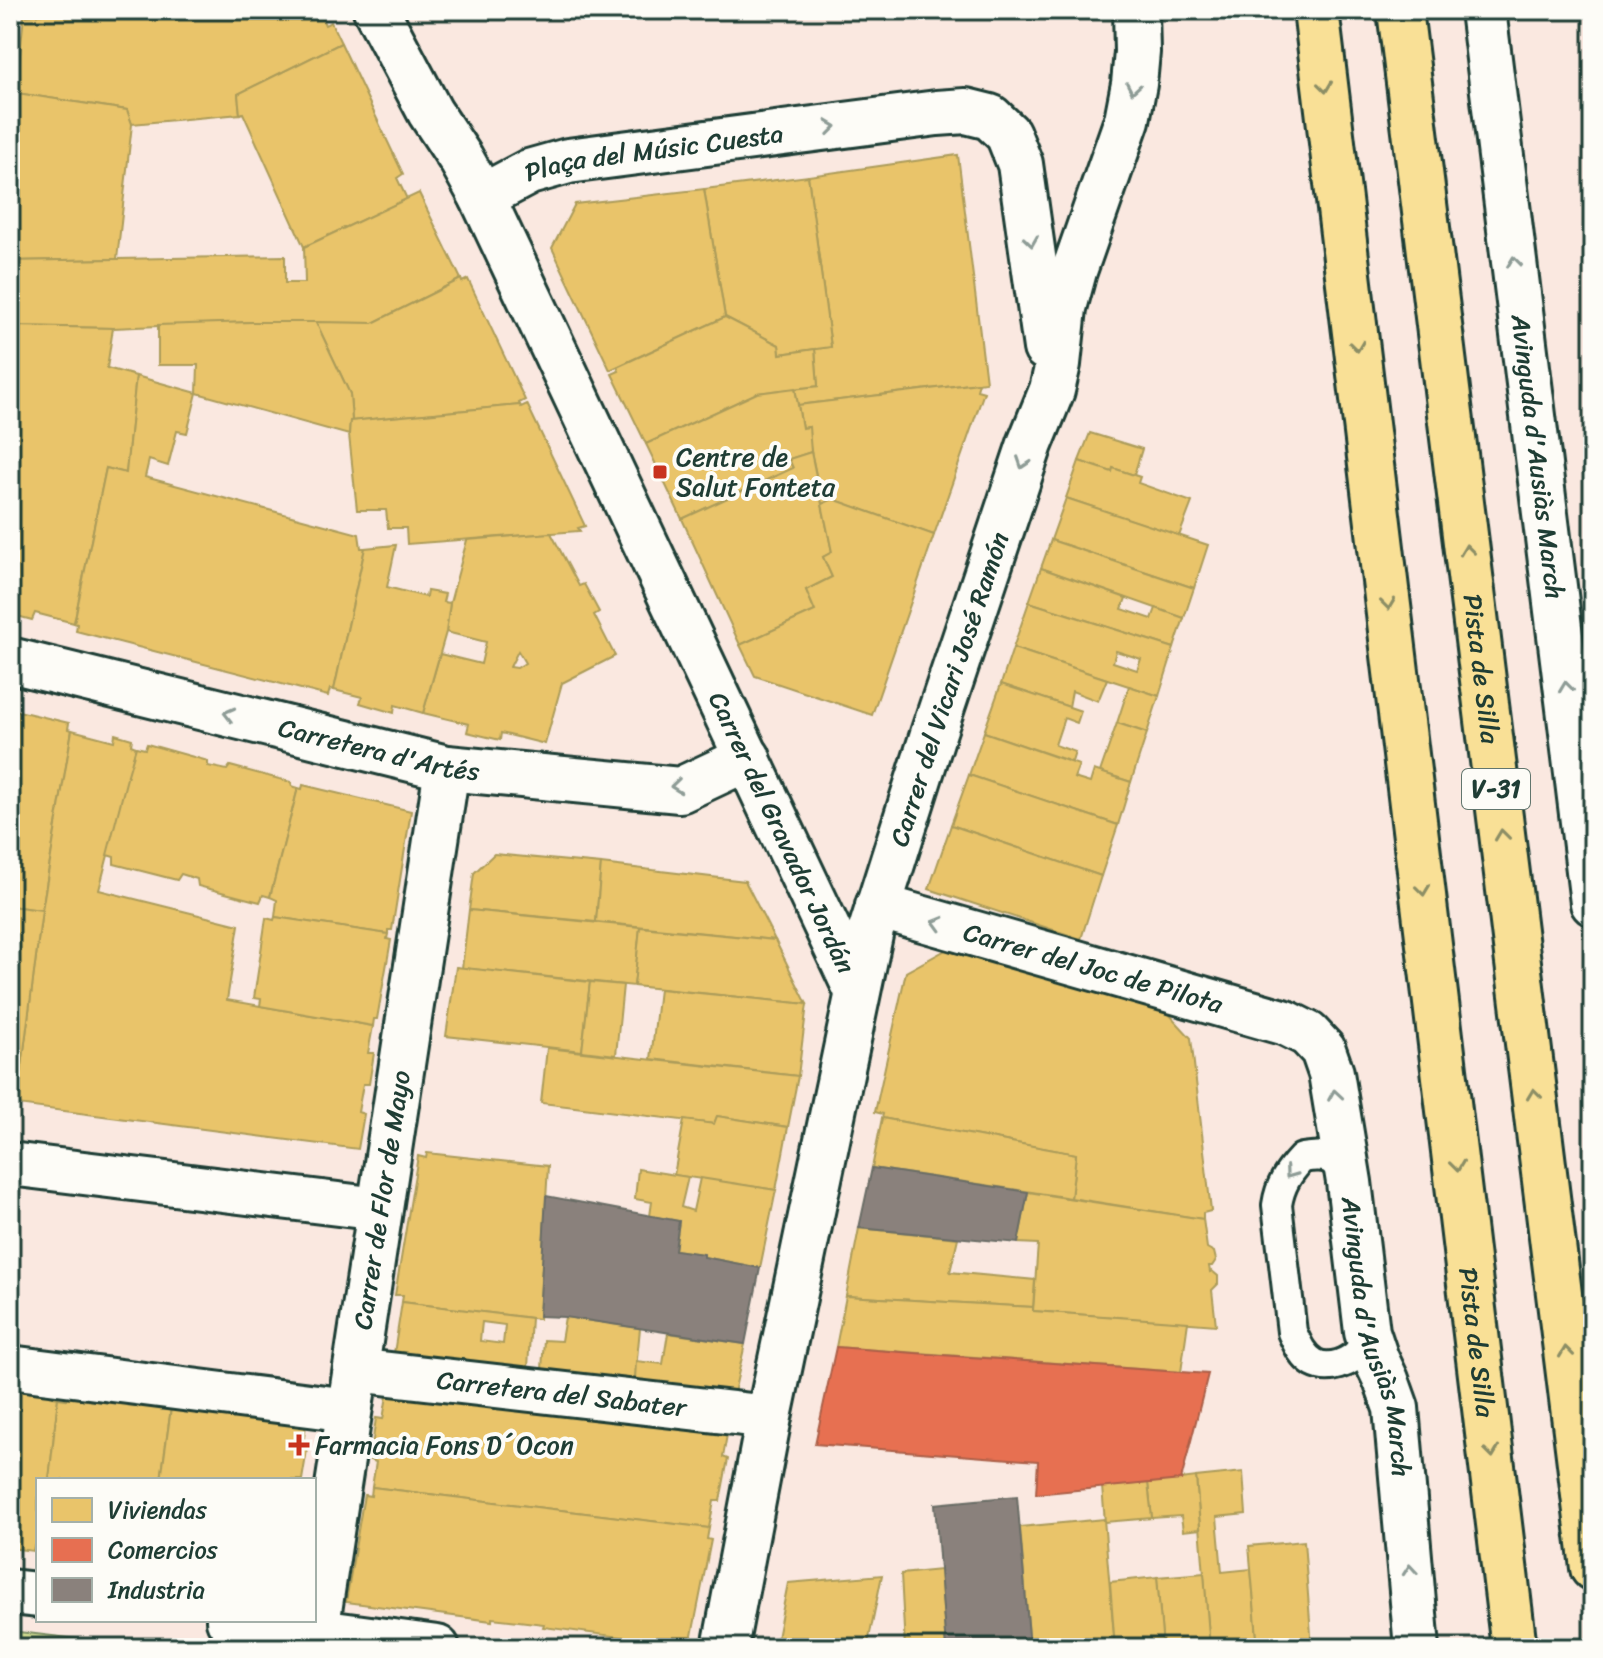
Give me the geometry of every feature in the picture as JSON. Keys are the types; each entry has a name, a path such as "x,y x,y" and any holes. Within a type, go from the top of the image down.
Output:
{"highway":[{"name":"Pista de Silla","path":"1316,10 1514,1648"},
{"name":"Pista de Silla","path":"1400,10 1593,1568"}],"street":[{"path":"376,10 430,112 482,197"},
{"name":"Carrer del Vicari José Ramón","path":"857,991 878,906 934,731 1030,444 1052,390 1064,308 1074,271 1127,120 1137,52 1136,10"},
{"name":"Avinguda d'Ausiàs March","path":"1483,10 1593,903"},
{"name":"Plaça del Músic Cuesta","path":"482,197 529,172 568,161 966,111 990,117 1008,134 1020,164 1052,390"},
{"name":"Carrer del Gravador Jordán","path":"482,197 857,991 725,1648"},
{"name":"Carretera d'Artés","path":"10,660 447,768 680,790 748,758"},
{"name":"Carrer de Flor de Mayo","path":"316,1631 447,768"},
{"name":"Carrer del Joc de Pilota","path":"878,906 1286,1023 1308,1034"},
{"name":"Avinguda d'Ausiàs March","path":"1308,1034 1323,1050 1331,1073 1349,1182 1367,1332 1396,1408 1417,1648"},
{"path":"10,1164 379,1209"},
{"name":"Carretera del Sabater","path":"10,1367 769,1417"},
{"path":"10,1592 36,1595"},
{"path":"245,1622 437,1648"}],"lane":[{"path":"1349,1182 1335,1162 1321,1156 1302,1158 1290,1171 1280,1188 1277,1205 1284,1268 1292,1332 1299,1348 1315,1363 1334,1366 1350,1360 1361,1349 1367,1332"}],"green space":[{"path":"10,1631 154,1648 10,1648"}],"building: Viviendas":[{"path":"82,10 318,10 325,25 331,22 341,43 238,94 240,114 132,124 127,110 16,93 24,16"},
{"path":"341,43 403,174 397,178 407,199 304,247 243,113 240,114 238,94"},
{"path":"17,93 127,110 132,124 117,259 10,261 10,162"},
{"path":"958,155 986,382 798,405 795,388 818,386 815,349 831,347 808,176"},
{"path":"808,176 831,347 780,354 779,345 725,317 704,189"},
{"path":"704,189 725,317 610,370 552,248 575,204"},
{"path":"419,193 461,279 373,323 252,322 113,328 10,326 10,261 285,256 285,283 305,283 304,247"},
{"path":"461,279 462,282 468,279 525,400 520,405 352,421 350,394 316,322 373,323"},
{"path":"725,317 779,345 780,354 815,349 818,386 757,393 646,444 612,374 619,371 617,367"},
{"path":"316,322 350,394 352,421 349,435 197,393 198,365 158,365 158,325"},
{"path":"10,326 113,328 107,368 136,376 126,473 106,468 74,623 35,613 32,620 10,614"},
{"path":"136,376 197,393 187,433 177,431 168,466 149,460 145,477 359,534 361,548 365,548 334,690 330,689 328,696 76,631 77,624 74,623 106,468 126,473"},
{"path":"979,383 977,390 984,392 934,535 833,499 822,504 809,427 802,428 798,405"},
{"path":"795,388 802,428 809,427 811,452 789,459 793,468 682,519 646,444 757,393"},
{"path":"527,404 585,526 578,528 580,531 407,544 406,528 388,528 386,510 357,510 350,421 521,407"},
{"path":"1090,433 1142,449 1134,475 1113,468 1112,472 1079,461"},
{"path":"811,452 832,552 823,557 832,577 806,590 815,611 740,645 682,519 793,468 789,459"},
{"path":"1079,461 1140,477 1138,483 1192,502 1179,536 1066,498"},
{"path":"1066,498 1208,545 1194,588 1051,540"},
{"path":"833,499 934,535 872,715 755,676 740,645 815,611 806,590 832,577 823,557 832,552 822,504"},
{"path":"551,533 579,586 584,584 599,612 594,615 615,656 562,683 545,744 501,733 500,740 467,732 469,724 423,713 440,654 481,664 486,642 446,632 450,603 467,540","holes":["518,651 525,663 517,668 510,667"]},
{"path":"1051,540 1194,588 1184,618 1041,568"},
{"path":"396,545 387,587 426,597 427,591 445,594 443,602 450,603 446,632 423,713 395,705 394,713 360,703 362,697 334,690 365,548"},
{"path":"1041,568 1126,598 1122,609 1152,619 1156,608 1184,618 1174,648 1029,602"},
{"path":"1029,602 1174,648 1159,696 1013,648","holes":["1116,651 1141,659 1137,670 1113,662"]},
{"path":"1013,648 1107,679 1098,701 1072,691 1069,707 1001,684"},
{"path":"1001,684 1081,711 1077,723 1064,718 1055,745 1075,752 1072,762 984,732"},
{"path":"1129,686 1159,696 1147,733 1117,723"},
{"path":"10,709 69,723 68,729 72,730 42,910 10,906"},
{"path":"1117,723 1147,733 1131,782 1100,772"},
{"path":"72,730 114,741 115,734 132,739 131,745 136,747 99,890 239,925 227,1000 373,1026 368,1053 374,1053 369,1084 363,1084 358,1112 364,1114 358,1149 17,1105 42,910"},
{"path":"984,732 1079,765 1074,778 1090,783 1094,770 1131,782 1118,825 969,775"},
{"path":"147,744 208,761 208,766 227,770 230,766 291,782 298,788 270,897 263,895 260,902 198,886 197,879 181,874 177,880 114,864 114,857 107,855 127,778 136,747 145,749"},
{"path":"969,775 1118,825 1101,876 951,825"},
{"path":"303,785 411,811 392,930 388,930 388,934 275,917 277,900 270,897 298,788 302,789"},
{"path":"951,825 1101,876 1081,939 929,889"},
{"path":"494,854 601,864 596,922 469,910 474,873"},
{"path":"601,864 745,881 775,940 596,922"},
{"path":"10,906 42,910 17,1105 12,1105 10,1111"},
{"path":"469,910 640,927 634,986 462,968"},
{"path":"275,917 388,934 387,939 391,940 377,1019 374,1019 373,1026 260,1006 261,999 254,998 266,918 274,920"},
{"path":"640,927 775,940 807,1004 634,986"},
{"path":"951,947 1157,1001 1191,1038 1211,1211 1203,1213 1203,1219 1071,1198 1076,1154 882,1118 883,1114 875,1112 906,972"},
{"path":"456,967 590,982 582,1051 446,1036"},
{"path":"590,982 623,985 616,1055 582,1051"},
{"path":"659,989 807,1004 798,1076 651,1059"},
{"path":"547,1048 798,1076 788,1127 717,1116 714,1124 541,1103"},
{"path":"717,1116 788,1127 776,1190 674,1175 684,1120 714,1124"},
{"path":"882,1118 1076,1154 1071,1198 872,1168"},
{"path":"427,1153 548,1166 539,1319 402,1302 403,1295 395,1295 418,1156 426,1158"},
{"path":"638,1169 688,1177 681,1207 693,1211 700,1178 776,1190 760,1268 675,1250 679,1221 650,1216 652,1202 635,1199"},
{"path":"1028,1192 1203,1219 1207,1248 1214,1252 1216,1260 1209,1266 1210,1272 1218,1276 1218,1284 1212,1290 1216,1325 1033,1311 1038,1244 1018,1243"},
{"path":"859,1228 958,1238 950,1272 1035,1280 1033,1307 846,1296"},
{"path":"846,1296 1033,1307 1033,1311 1188,1322 1181,1372 836,1347"},
{"path":"402,1302 531,1318 528,1368 394,1353","holes":["482,1322 505,1325 503,1344 480,1341"]},
{"path":"565,1317 640,1328 635,1380 542,1369 544,1340 561,1341"},
{"path":"668,1333 745,1344 734,1393 635,1380 636,1361 663,1364"},
{"path":"10,1386 53,1391 53,1397 58,1398 49,1478 36,1478 36,1546 33,1551 10,1548"},
{"path":"388,1390 728,1429 723,1457 728,1459 720,1501 714,1501 709,1528 372,1487 376,1462 370,1460 376,1418 383,1419"},
{"path":"66,1394 171,1408 161,1478 49,1478 58,1398 66,1399"},
{"path":"171,1408 306,1425 303,1443 308,1444 302,1478 161,1478"},
{"path":"1243,1472 1246,1514 1217,1517 1222,1572 1251,1569 1258,1648 1210,1648 1196,1477"},
{"path":"1196,1477 1200,1529 1183,1531 1181,1516 1152,1518 1148,1483"},
{"path":"1148,1483 1152,1518 1105,1522 1102,1487"},
{"path":"372,1487 709,1528 707,1539 711,1540 690,1646 543,1627 544,1624 492,1618 492,1621 346,1602 364,1495 371,1496"},
{"path":"1104,1519 1115,1648 1030,1648 1020,1527"},
{"path":"1304,1541 1312,1648 1258,1648 1249,1546"},
{"path":"940,1570 946,1648 905,1648 901,1574"},
{"path":"1204,1573 1210,1648 1163,1648 1157,1577"},
{"path":"882,1575 867,1648 775,1648 788,1583"},
{"path":"1157,1577 1163,1648 1115,1648 1110,1582"}],"building: Comercios":[{"path":"836,1347 1208,1374 1181,1480 1036,1494 1038,1461 815,1444"}],"building: Industria":[{"path":"872,1168 1028,1192 1018,1243 859,1228"},
{"path":"546,1196 679,1221 675,1250 760,1268 745,1344 565,1317 539,1316"},
{"path":"1017,1496 1030,1648 946,1648 935,1504"}],"place":[{"name":"Centre de Salut Fonteta","path":"660,472"},
{"name":"Farmacia Fons D´Ocon","path":"299,1445"}]}
